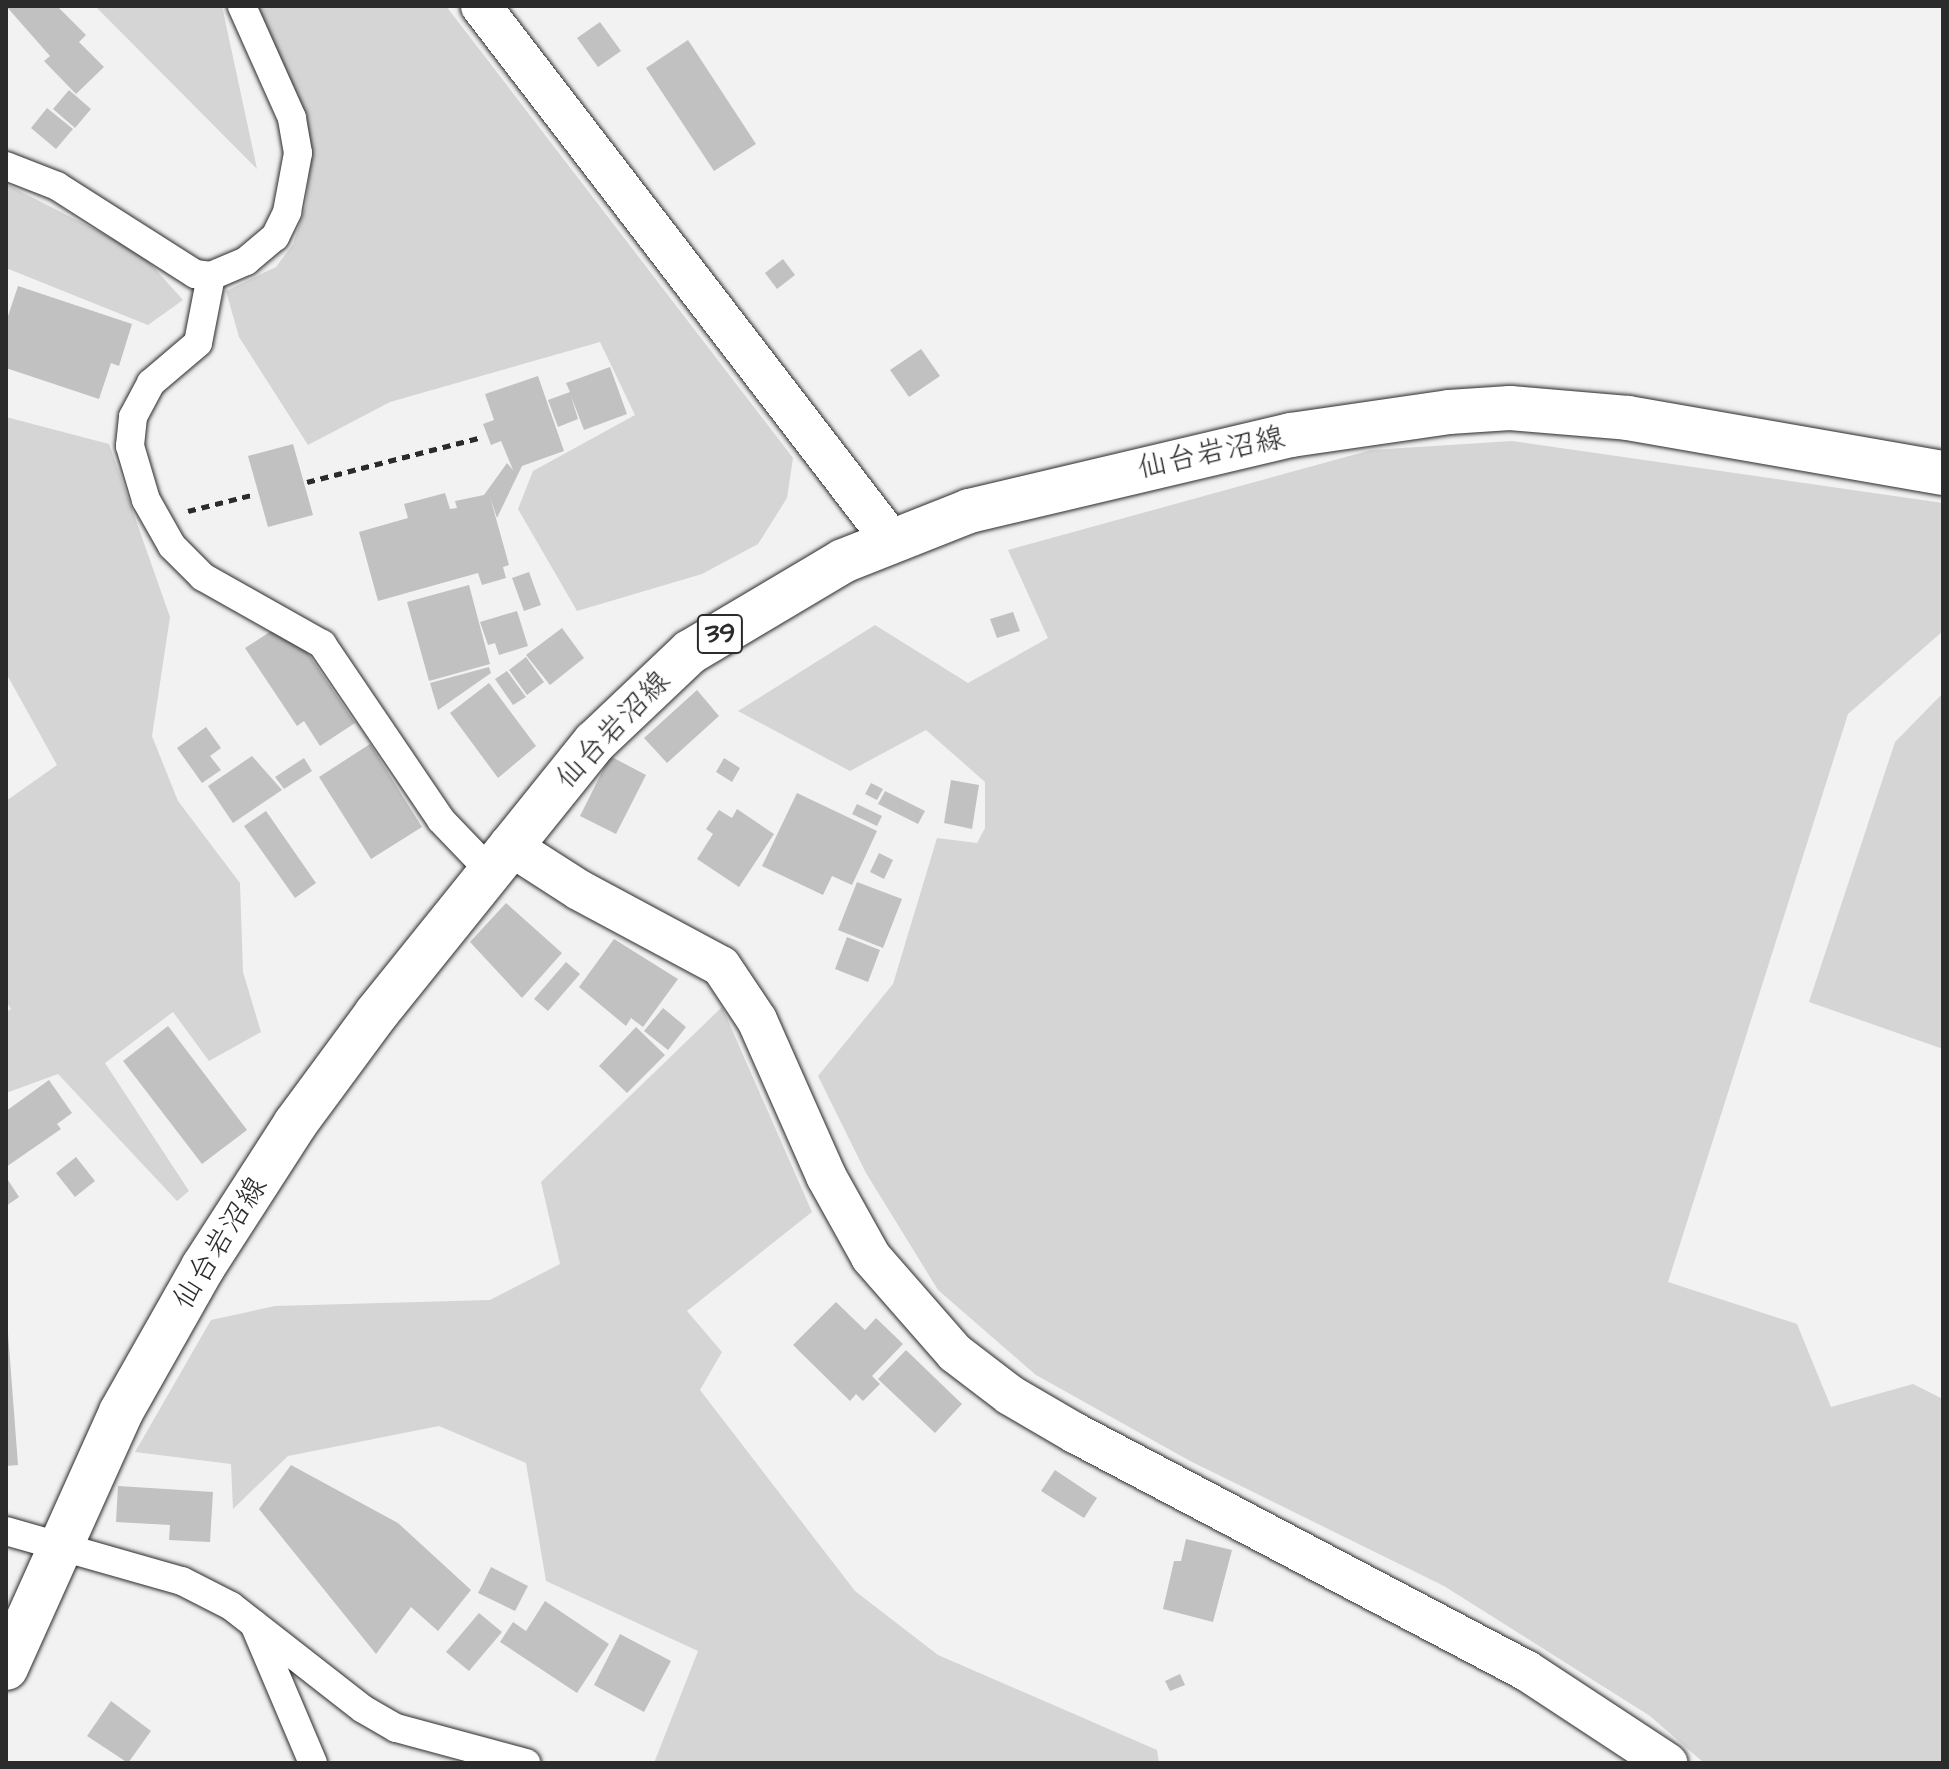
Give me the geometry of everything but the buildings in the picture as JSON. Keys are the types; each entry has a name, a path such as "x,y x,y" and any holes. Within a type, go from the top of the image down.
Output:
{"main road":[{"name":"仙台岩沼線","path":"6,1668 121,1412 203,1267 295,1124 499,858 595,742 690,652 843,561 969,511 1134,469 1291,435 1464,411 1510,408 1628,418 1943,473"}],"street":[{"path":"6,166 57,186 177,265 211,276 246,261 275,237 287,212 298,153 292,118 242,6"},
{"path":"481,6 891,540"},
{"path":"211,276 198,343 151,383 133,417 130,446 136,473 156,519 172,546 203,577 322,644 441,820 499,858 579,890 721,966 757,1020 826,1176 871,1257 955,1353 1010,1395 1075,1433 1527,1671 1667,1763"},
{"path":"6,1531 60,1543 182,1581 254,1624 363,1709 396,1728 526,1763"},
{"path":"254,1624 313,1763"}],"path":[{"path":"307,482 478,438"},
{"path":"156,519 255,494"}],"shaded area":[{"path":"95,6 222,6 257,169"},
{"path":"255,6 446,6 793,458 787,498 758,544 702,574 577,611 518,509 533,471 635,415 600,342 390,402 308,445 239,337 226,291 276,267 293,244 306,205 311,155"},
{"path":"6,184 141,253 183,300 148,325 6,268"},
{"path":"6,417 109,444 170,617 152,736 178,801 240,883 243,972 261,1032 209,1061 173,1012 105,1063 189,1191 177,1201 58,1074 6,1093 6,1012 11,1009 6,1001 6,801 57,765 6,673"},
{"path":"1512,441 1943,503 1943,631 1848,714 1668,1282 1797,1324 1831,1407 1913,1384 1943,1399 1943,1763 1704,1763 1650,1716 1444,1586 1190,1461 1036,1375 938,1290 866,1173 818,1076 893,984 937,838 977,843 985,828 985,782 926,730 850,771 738,711 875,625 968,683 1048,638 1008,550 1371,450"},
{"path":"1943,693 1943,1049 1809,1002 1895,742"},
{"path":"722,1007 812,1212 687,1311 722,1352 700,1390 855,1591 938,1655 1157,1750 1159,1763 654,1763 698,1651 546,1581 526,1463 439,1426 288,1456 233,1509 231,1464 135,1452 211,1320 275,1306 490,1300 560,1264 541,1182"}]}
